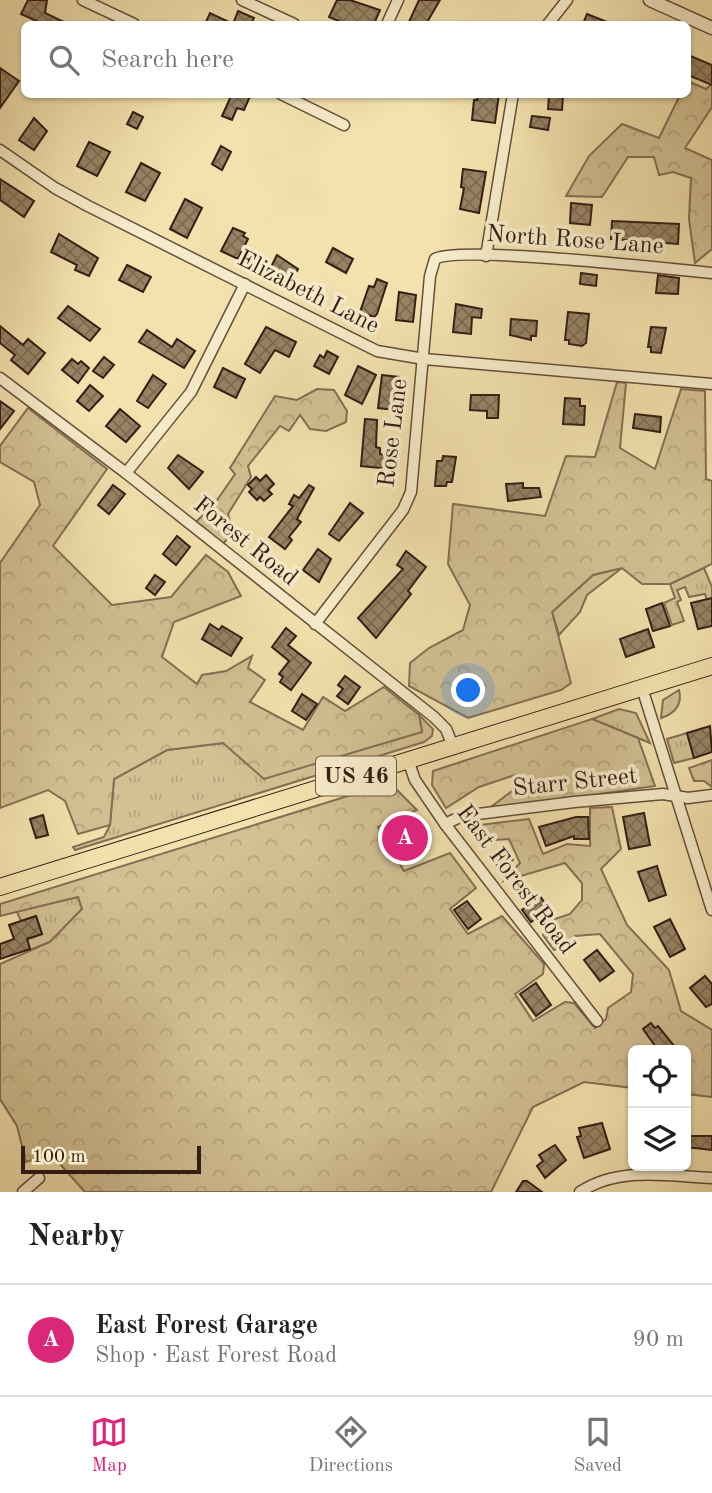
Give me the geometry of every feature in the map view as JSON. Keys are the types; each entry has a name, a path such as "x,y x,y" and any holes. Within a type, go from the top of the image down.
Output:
{"main road":[{"name":"US 46","path":"0,887 712,666"}],"street":[{"path":"83,0 128,21"},
{"path":"242,0 288,21"},
{"path":"388,21 398,0"},
{"path":"550,21 567,0"},
{"path":"650,0 712,27"},
{"path":"289,98 344,125"},
{"path":"486,256 512,98"},
{"name":"Elizabeth Lane","path":"0,150 55,188 377,351 424,359 712,384"},
{"name":"North Rose Lane","path":"435,259 444,255 486,256 630,264 712,273"},
{"name":"Rose Lane","path":"315,624 409,499 430,276 435,259"},
{"path":"126,473 191,392 245,284"},
{"name":"Forest Road","path":"0,378 126,473 434,717 446,729 453,746"},
{"path":"642,688 712,910"},
{"name":"East Forest Road","path":"408,760 415,780 445,824 597,1021"},
{"name":"Starr Street","path":"445,824 462,816 574,802 663,794 712,795"},
{"path":"580,1192 602,1180 626,1175 712,1178"},
{"path":"23,1192 39,1178"}],"green space":[{"path":"691,82 706,89 712,84 712,107 685,148 712,160 712,249 695,263 689,219 691,178 673,172 659,175 654,157 628,157 602,197 566,196 589,156 622,124 659,138 679,98 691,98"},
{"path":"617,382 626,383 620,448 655,469 681,389 705,391 706,479 712,481 712,564 670,584 642,584 622,568 593,575 552,612 571,683 561,690 468,718 409,686 410,663 429,648 463,630 470,605 448,564 453,504 545,516 566,456 595,457"},
{"path":"317,389 334,390 347,411 346,422 326,431 310,429 300,415 289,431 280,426 248,466 251,477 228,514 233,532 223,544 196,522 215,503 235,474 230,468 275,396 297,400"},
{"path":"28,408 107,469 53,546 112,605 171,597 206,555 228,572 241,596 174,622 162,657 197,684 202,675 226,671 252,656 248,668 265,680 250,702 303,730 323,697 345,711 384,687 419,715 422,732 264,779 223,743 167,750 114,779 110,825 78,834 65,801 48,790 0,808 0,563 40,505 34,482 0,462 0,446"},
{"path":"622,568 587,595 580,612 559,635 552,612 593,575"},
{"path":"704,568 712,587 712,615 705,594 689,597 685,587 677,590 681,600 677,602 684,621 672,625 664,603 675,598 670,584"},
{"path":"679,690 680,700 676,708 661,718 663,700"},
{"path":"619,709 636,713 650,743 592,719"},
{"path":"419,715 433,729 432,736 424,742 75,850 73,847 104,837 110,825 114,779 167,750 224,743 422,731"},
{"path":"592,719 638,738 655,786 487,810 520,785 515,775 479,787 446,808 432,785 433,771"},
{"path":"687,733 694,758 674,763 667,739"},
{"path":"712,760 712,787 704,781 694,781 689,768"},
{"path":"380,786 397,790 417,810 378,827 404,871 450,853 476,888 450,909 468,934 502,916 544,964 543,974 515,994 533,1021 565,1002 574,1003 595,1028 606,1019 608,1008 631,992 633,974 600,934 575,936 568,947 554,950 543,935 546,922 570,914 582,900 582,883 565,863 504,881 520,863 509,839 479,841 471,826 529,819 543,854 567,844 590,846 590,808 612,807 621,849 601,869 627,925 669,970 681,1011 712,1030 712,1097 691,1095 691,1045 628,1045 628,1087 584,1082 533,1107 491,1192 85,1192 51,1154 26,1162 17,1126 0,1099 0,964 50,942 82,909 78,897 0,916 0,904"},
{"path":"78,897 82,909 50,942 30,950 27,939 42,934 36,916 21,921 16,910"}],"building":[{"path":"28,0 47,0 45,13 62,21 36,21 21,14"},
{"path":"337,0 350,0 380,10 375,21 339,21 329,17"},
{"path":"419,0 440,0 428,21 409,21"},
{"path":"238,11 254,18 252,21 234,21"},
{"path":"210,13 227,21 206,21"},
{"path":"587,14 604,21 584,21"},
{"path":"691,56 712,65 712,85 691,76"},
{"path":"0,68 19,81 0,108"},
{"path":"230,98 249,98 244,110 237,108 232,120 222,116"},
{"path":"498,98 495,123 472,120 474,100"},
{"path":"549,98 563,98 562,110 548,109"},
{"path":"133,112 143,117 137,129 127,124"},
{"path":"532,116 550,118 548,130 530,127"},
{"path":"34,118 47,131 34,150 19,140"},
{"path":"89,142 110,152 97,176 77,166"},
{"path":"221,146 231,152 222,170 212,164"},
{"path":"141,163 160,173 145,201 126,192"},
{"path":"463,169 486,172 479,213 460,209 464,188 461,187"},
{"path":"0,179 34,201 24,217 0,200"},
{"path":"185,199 202,208 187,238 170,229"},
{"path":"571,203 592,205 590,225 570,223"},
{"path":"612,221 679,224 678,244 611,239"},
{"path":"233,228 245,233 243,236 248,239 238,259 221,251"},
{"path":"59,234 98,258 89,276 75,270 77,265 51,252"},
{"path":"333,248 353,259 346,273 326,262"},
{"path":"277,255 298,269 288,289 266,277"},
{"path":"127,265 151,277 143,292 119,280"},
{"path":"581,273 597,275 596,286 580,284"},
{"path":"658,275 679,278 678,294 656,293"},
{"path":"377,279 387,283 374,317 360,312 369,286 374,287"},
{"path":"399,292 416,295 413,322 396,320"},
{"path":"456,304 482,309 481,318 472,317 471,334 453,332"},
{"path":"68,306 100,329 90,341 58,318"},
{"path":"568,312 589,314 586,343 582,346 569,344 569,340 565,340"},
{"path":"511,319 537,321 536,336 531,336 531,340 510,335"},
{"path":"0,326 23,345 28,339 45,353 28,374 11,360 15,355 0,343"},
{"path":"266,327 296,342 289,357 275,350 260,373 245,364"},
{"path":"651,327 666,328 661,353 651,352 651,347 648,347"},
{"path":"147,330 172,347 177,339 195,351 184,368 139,342"},
{"path":"327,351 338,357 329,374 314,366 320,355 324,358"},
{"path":"104,357 114,365 103,378 93,371"},
{"path":"72,359 78,364 81,361 89,368 78,383 62,370"},
{"path":"358,366 376,375 362,404 345,395"},
{"path":"223,368 245,379 236,398 214,387"},
{"path":"153,375 166,384 148,408 137,401"},
{"path":"382,375 399,377 395,410 378,408"},
{"path":"90,385 103,396 89,411 77,401"},
{"path":"471,395 499,395 498,418 487,418 487,411 470,410"},
{"path":"565,398 580,399 580,406 585,406 584,425 563,424"},
{"path":"0,401 14,411 0,429"},
{"path":"120,409 140,426 126,442 106,426"},
{"path":"635,414 661,417 660,432 633,428"},
{"path":"365,419 377,420 376,447 380,448 380,454 391,457 390,469 361,466"},
{"path":"178,455 203,472 189,489 168,468"},
{"path":"443,456 456,457 452,482 447,482 446,486 435,486 437,461 442,461"},
{"path":"266,475 274,484 268,490 272,494 264,501 260,497 257,500 249,492 252,489 248,485 256,477 260,481"},
{"path":"523,483 523,488 539,488 541,497 508,501 506,484"},
{"path":"113,485 125,494 109,514 98,505"},
{"path":"309,485 314,488 297,519 301,522 289,537 292,540 285,549 269,537 293,506 289,504 294,495 299,498"},
{"path":"350,503 363,513 339,541 329,534"},
{"path":"177,536 190,547 176,565 163,554"},
{"path":"318,549 331,559 319,582 303,570"},
{"path":"406,551 426,567 408,591 411,594 376,638 358,618 403,569 397,565"},
{"path":"155,575 165,582 155,595 146,588"},
{"path":"712,598 712,626 698,629 691,603"},
{"path":"662,603 670,626 653,631 646,609"},
{"path":"210,624 219,630 222,626 242,638 231,656 202,639"},
{"path":"286,628 296,636 288,645 311,663 291,690 280,682 283,677 279,674 289,661 272,647"},
{"path":"648,629 654,647 626,657 620,639"},
{"path":"345,676 360,687 348,704 337,696 343,689 338,685"},
{"path":"302,694 317,704 306,720 292,711"},
{"path":"710,726 712,752 694,758 687,733"},
{"path":"644,813 650,845 629,849 623,817"},
{"path":"43,815 48,835 36,838 30,819"},
{"path":"408,817 425,854 408,862 386,826"},
{"path":"576,817 588,817 589,839 574,839 574,836 546,846 539,827"},
{"path":"504,851 513,859 504,870 495,863"},
{"path":"657,866 666,895 649,901 638,872"},
{"path":"540,896 549,909 531,922 522,910"},
{"path":"467,901 481,919 468,929 454,910"},
{"path":"36,916 42,934 27,939 30,949 0,959 0,944 14,939 9,925"},
{"path":"670,919 685,949 670,957 654,927"},
{"path":"597,950 614,971 600,981 584,960"},
{"path":"705,976 712,984 712,1004 706,1007 690,988"},
{"path":"536,983 551,1005 536,1016 520,994"},
{"path":"651,1023 655,1028 658,1026 673,1045 654,1045 643,1029"},
{"path":"602,1123 610,1149 584,1158 577,1137 581,1136 579,1128"},
{"path":"691,1136 712,1136 712,1150 691,1148"},
{"path":"555,1145 566,1160 545,1178 537,1166 543,1161 539,1155"},
{"path":"523,1181 527,1181 542,1192 516,1192"}],"place":[{"name":"East Forest Garage","path":"405,838"}]}
